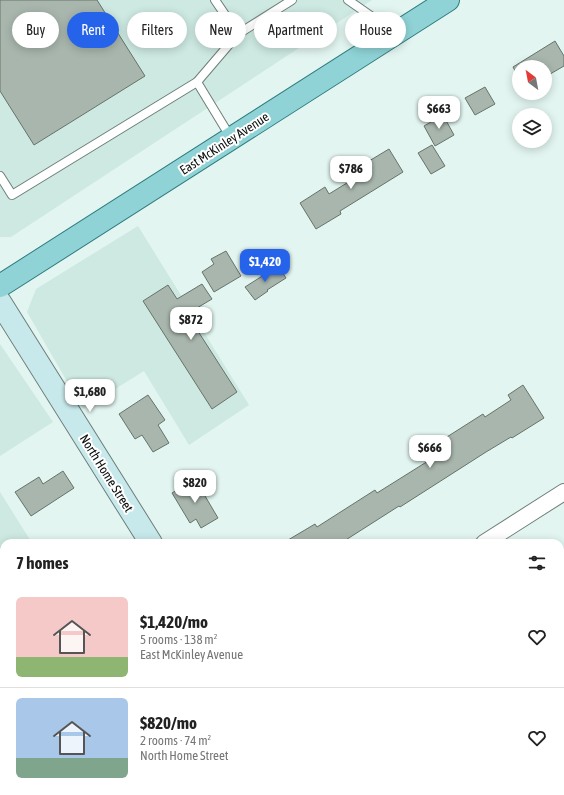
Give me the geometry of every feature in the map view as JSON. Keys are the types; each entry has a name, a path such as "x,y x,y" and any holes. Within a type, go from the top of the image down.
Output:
{"main road":[{"name":"East McKinley Avenue","path":"406,26 444,1"},
{"name":"East McKinley Avenue","path":"0,286 373,48"}],"street":[{"name":"North Home Street","path":"0,302 148,539"},
{"path":"490,539 564,492"}],"lane":[{"path":"215,0 223,12"},
{"path":"246,29 292,0"},
{"path":"348,0 365,12"},
{"path":"0,176 12,195 197,82 226,48"},
{"path":"197,82 231,138"}],"shaded area":[{"path":"0,0 372,0 354,12 345,12 345,18 337,23 337,12 254,12 254,48 299,48 11,237 0,237"},
{"path":"138,226 249,405 189,445 144,371 83,409 27,312 36,289"},
{"path":"0,344 53,422 0,456"},
{"path":"0,492 29,539 0,539"}],"building":[{"path":"0,0 97,0 105,12 67,12 67,48 119,48 119,35 145,76 34,145 0,91"},
{"path":"555,41 564,56 564,66 552,73 552,60 524,60"},
{"path":"485,87 495,104 475,115 465,98"},
{"path":"443,115 454,135 435,146 424,126"},
{"path":"432,145 445,166 431,174 418,153"},
{"path":"389,149 403,172 340,211 341,214 316,229 300,203 325,187 329,194 368,170 364,164"},
{"path":"226,251 241,276 214,292 202,272 214,264 211,259"},
{"path":"278,266 286,278 267,290 268,291 255,300 245,287"},
{"path":"202,284 212,299 187,314 237,392 212,409 143,301 168,285 177,299"},
{"path":"523,385 544,418 486,452 347,539 290,539 315,524 317,527 375,490 377,493 444,451 439,442 483,414 485,417 511,400 508,395"},
{"path":"148,395 165,420 158,425 169,443 153,452 142,435 135,439 119,414"},
{"path":"63,471 74,488 31,516 15,492 39,477 43,484"},
{"path":"195,479 218,518 201,528 196,519 190,523 172,493"}]}
